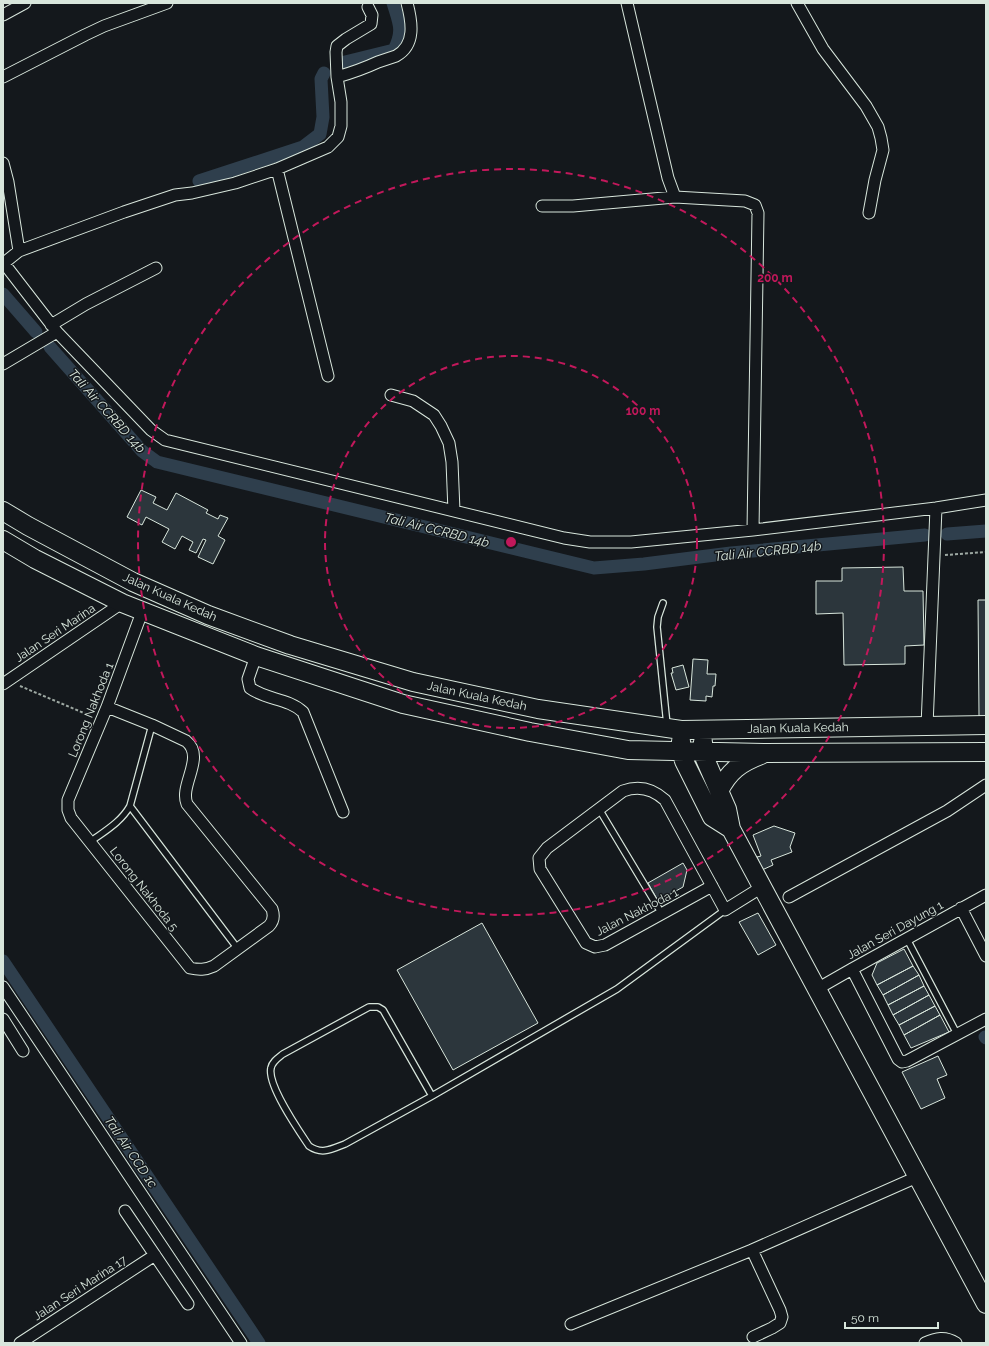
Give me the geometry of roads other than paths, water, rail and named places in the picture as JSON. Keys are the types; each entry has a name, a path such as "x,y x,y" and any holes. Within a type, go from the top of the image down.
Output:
{"main road":[{"name":"Jalan Kuala Kedah","path":"3,511 133,582 208,615 290,645 413,682 538,709 674,729 986,725"},
{"name":"Jalan Kuala Kedah","path":"3,540 42,563 122,603 256,656 404,704 530,732 628,750 765,753 986,752"},
{"path":"674,729 684,761 712,817 731,829"},
{"path":"703,729 702,752 727,809 731,829 986,1304"},
{"path":"628,750 647,752 665,758 680,769 694,783"},
{"path":"719,791 726,778 737,767 746,761 765,753"}],"street":[{"path":"3,15 25,3"},
{"path":"3,77 85,35 167,3"},
{"path":"338,78 397,55 406,47 411,38 412,31 407,3"},
{"path":"627,3 668,178 675,197"},
{"path":"797,3 823,50 866,106 878,127 883,150 875,180 869,214"},
{"path":"368,7 372,15 371,24 346,39 338,46 336,52 342,118 338,137 328,147 277,169 235,183 192,193 174,195 124,212 19,251 4,263 54,329 151,430 165,440 564,538 590,542 631,542 753,530 936,508 986,500"},
{"path":"3,163 8,182 19,251"},
{"path":"277,169 328,376"},
{"path":"542,206 573,206 675,197 745,201 755,205 758,213 753,530"},
{"path":"3,364 54,329 86,304 156,268"},
{"path":"391,395 413,401 434,415 441,426 449,443 451,455 454,511"},
{"path":"927,726 936,508"},
{"name":"Jalan Seri Marina","path":"6,683 122,603"},
{"name":"Lorong Nakhoda 1","path":"71,818 68,810 68,800 107,707 142,612"},
{"path":"256,656 248,679 250,688 260,694 292,704 303,712 343,812"},
{"path":"107,707 152,725 186,741 190,745 194,754 186,794 187,804 272,909 274,917 271,924 238,949"},
{"path":"789,897 947,811 986,785"},
{"path":"599,809 623,791 631,788 647,789 665,800 725,910 762,887"},
{"name":"Jalan Nakhoda 1","path":"599,809 547,848 539,858 540,869 586,943 595,947 605,945 712,886"},
{"name":"Lorong Nakhoda 5","path":"71,818 190,968 201,970 214,966 238,949"},
{"name":"Jalan Seri Dayung 1","path":"817,990 986,895"},
{"path":"961,908 986,956"},
{"path":"852,969 900,1061 907,1061 986,1019"},
{"path":"3,987 241,1343"},
{"path":"3,1019 23,1051"},
{"path":"571,1324 752,1250 917,1177"},
{"path":"126,1211 188,1304"},
{"path":"752,1250 780,1310 782,1318 779,1324 753,1337"},
{"name":"Jalan Seri Marina 17","path":"20,1343 155,1255"},
{"path":"925,1343 938,1338 946,1338 956,1343"}],"lane":[{"path":"663,603 658,617 657,627 674,729"},
{"path":"90,842 115,823 130,806 152,725"},
{"path":"130,806 238,949"},
{"path":"599,809 662,914"},
{"path":"432,1096 383,1010 378,1007 369,1007 283,1054 276,1060 270,1069 272,1080 279,1097 309,1146 315,1150 330,1150 345,1144 432,1096 617,989 725,910"},
{"path":"907,939 957,1034"}],"waterway":[{"path":"341,63 394,50 399,37 400,26 393,3"},
{"path":"199,181 303,147 320,134 323,117 321,79 324,73"},
{"name":"Tali Air CCRBD 14b","path":"3,294 36,332"},
{"name":"Tali Air CCRBD 14b","path":"50,347 142,451 157,462 594,568 644,564 731,553 925,535"},
{"name":"Tali Air CCRBD 14b","path":"947,534 986,531"},
{"name":"Tali Air CCD 1c","path":"3,961 259,1343"}]}
